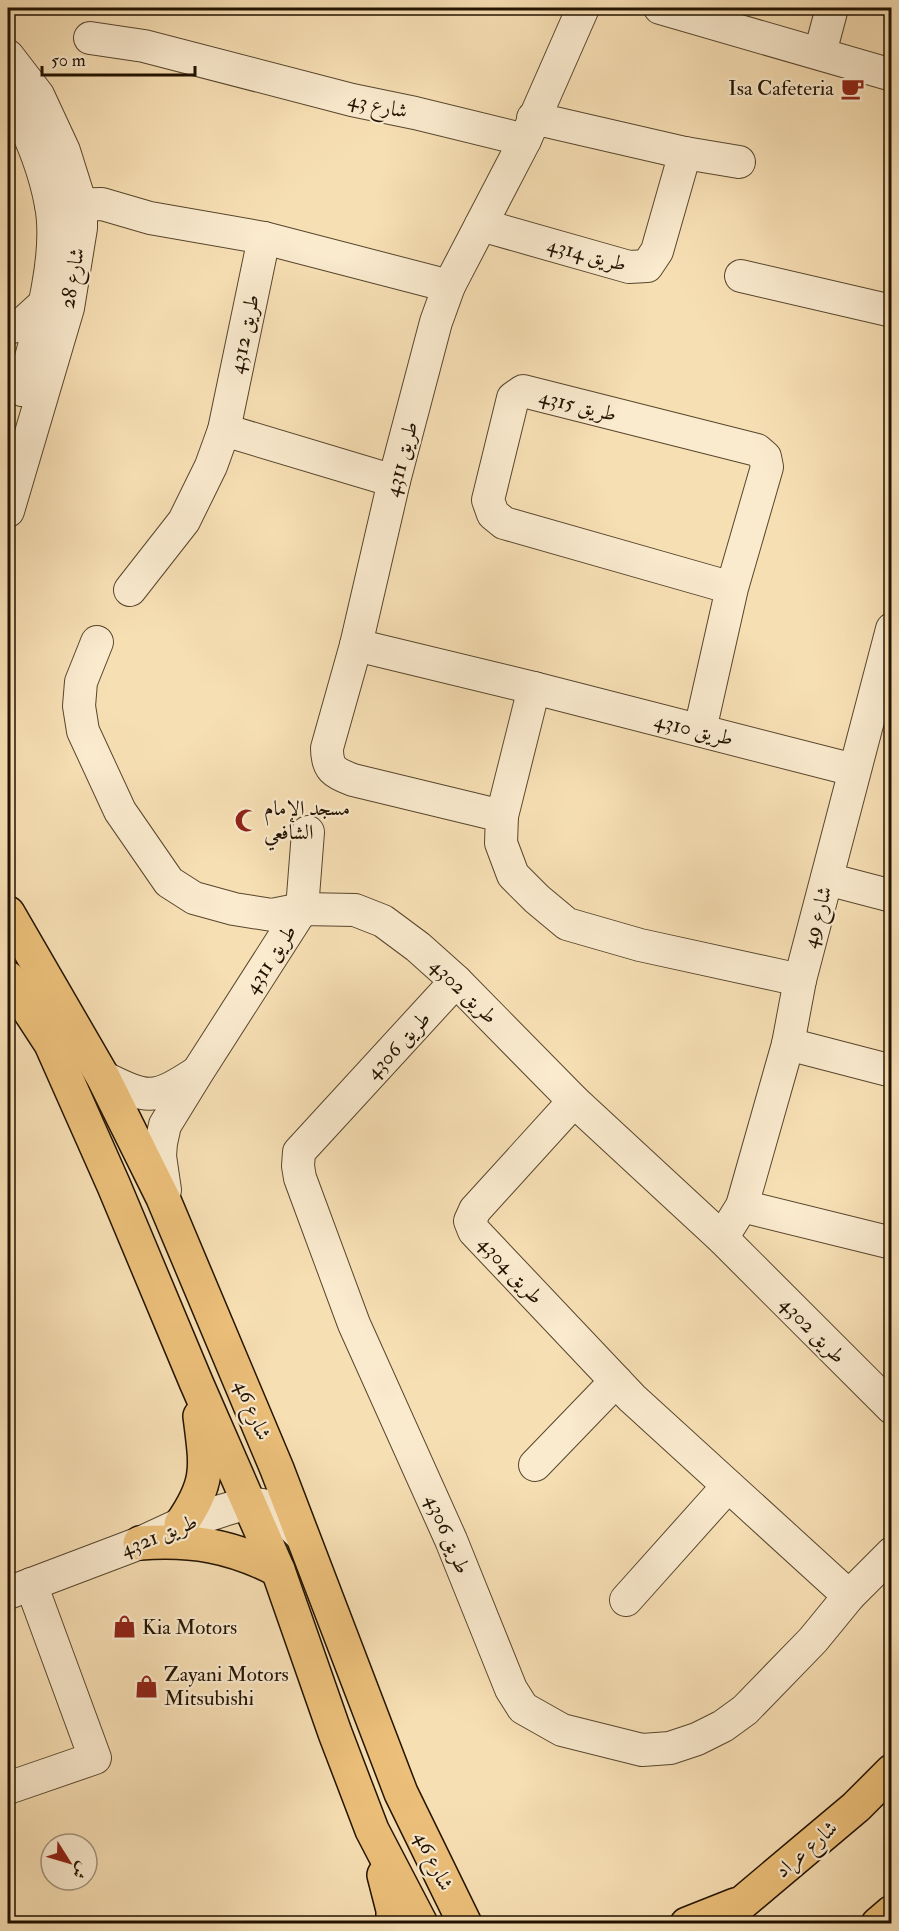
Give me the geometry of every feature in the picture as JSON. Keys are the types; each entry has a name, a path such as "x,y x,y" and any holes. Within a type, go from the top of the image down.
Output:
{"main road":[{"name":"شارع 46","path":"8,913 103,1077 163,1198 277,1468 402,1793 465,1923"},
{"name":"شارع 46","path":"8,978 51,1044 118,1197 278,1570 335,1733 372,1830 421,1923"},
{"path":"181,1524 199,1495 205,1470 196,1382"},
{"path":"140,1543 169,1541 198,1543 244,1554 278,1570"},
{"name":"شارع عراد","path":"717,1923 748,1900 856,1807 891,1771"},
{"path":"402,1793 462,1896 491,1923"},
{"path":"372,1830 393,1910 393,1923"},
{"path":"687,1923 748,1900"},
{"path":"878,1923 891,1912"}],"street":[{"path":"583,8 529,129 739,162"},
{"path":"660,8 891,75"},
{"path":"820,53 832,8"},
{"name":"شارع 43","path":"90,38 144,46 352,100 415,113 529,129"},
{"name":"شارع 28","path":"8,56 38,95 64,151 68,308 8,512"},
{"name":"شارع 28","path":"8,94 66,217 53,248 43,305 8,439"},
{"name":"طريق 4311","path":"502,816 353,780 332,769 327,760 327,748 356,645 394,481 436,322 449,286 529,129"},
{"name":"طريق 4314","path":"481,225 629,267 647,266 657,251 685,153"},
{"path":"66,217 150,218 264,238 449,286"},
{"name":"طريق 4312","path":"129,590 184,520 210,466 224,430 264,238"},
{"path":"741,276 891,311"},
{"path":"8,328 21,325 43,305"},
{"path":"8,346 22,360 27,371"},
{"name":"طريق 4315","path":"700,730 732,588 767,467 765,457 757,450 523,391 513,398 488,500 493,514 504,523 732,588"},
{"path":"224,430 394,481"},
{"name":"شارع 49","path":"722,1238 742,1206 788,1044 800,980 854,770 883,700 891,629"},
{"name":"طريق 4302","path":"97,642 81,682 79,706 83,731 120,811 169,882 194,898 234,909 272,915 302,909 355,910 383,921 418,947 456,981 574,1101 722,1238 891,1408"},
{"name":"طريق 4310","path":"356,645 854,770"},
{"path":"534,688 502,816 501,843 513,875 567,924 640,945 800,980"},
{"name":"طريق 4311","path":"163,1198 165,1190 160,1156 163,1131 197,1073 302,909 308,832"},
{"path":"827,879 891,896"},
{"name":"طريق 4306","path":"456,981 299,1152 298,1166 300,1178 354,1324 451,1540 511,1689 523,1708 562,1730 642,1750 670,1748 697,1740 723,1726 745,1710 813,1640 849,1596 891,1553"},
{"path":"788,1044 891,1071"},
{"name":"طريق 4311","path":"103,1077 132,1091 157,1094 197,1073"},
{"name":"طريق 4304","path":"574,1101 475,1210 470,1221 474,1231 616,1381 849,1596"},
{"path":"742,1206 891,1243"},
{"path":"535,1465 616,1381"},
{"path":"626,1600 728,1486"},
{"path":"248,1503 263,1505 276,1511 303,1537"},
{"name":"طريق 4321","path":"19,1588 140,1543 181,1524 248,1503"},
{"path":"8,1788 95,1758 19,1588"}],"place":[{"name":"Isa Cafeteria","path":"852,88"},
{"name":"مسجد الإمام الشافعي","path":"246,820"},
{"name":"Kia Motors","path":"124,1627"},
{"name":"Zayani Motors Mitsubishi","path":"146,1686"}]}
